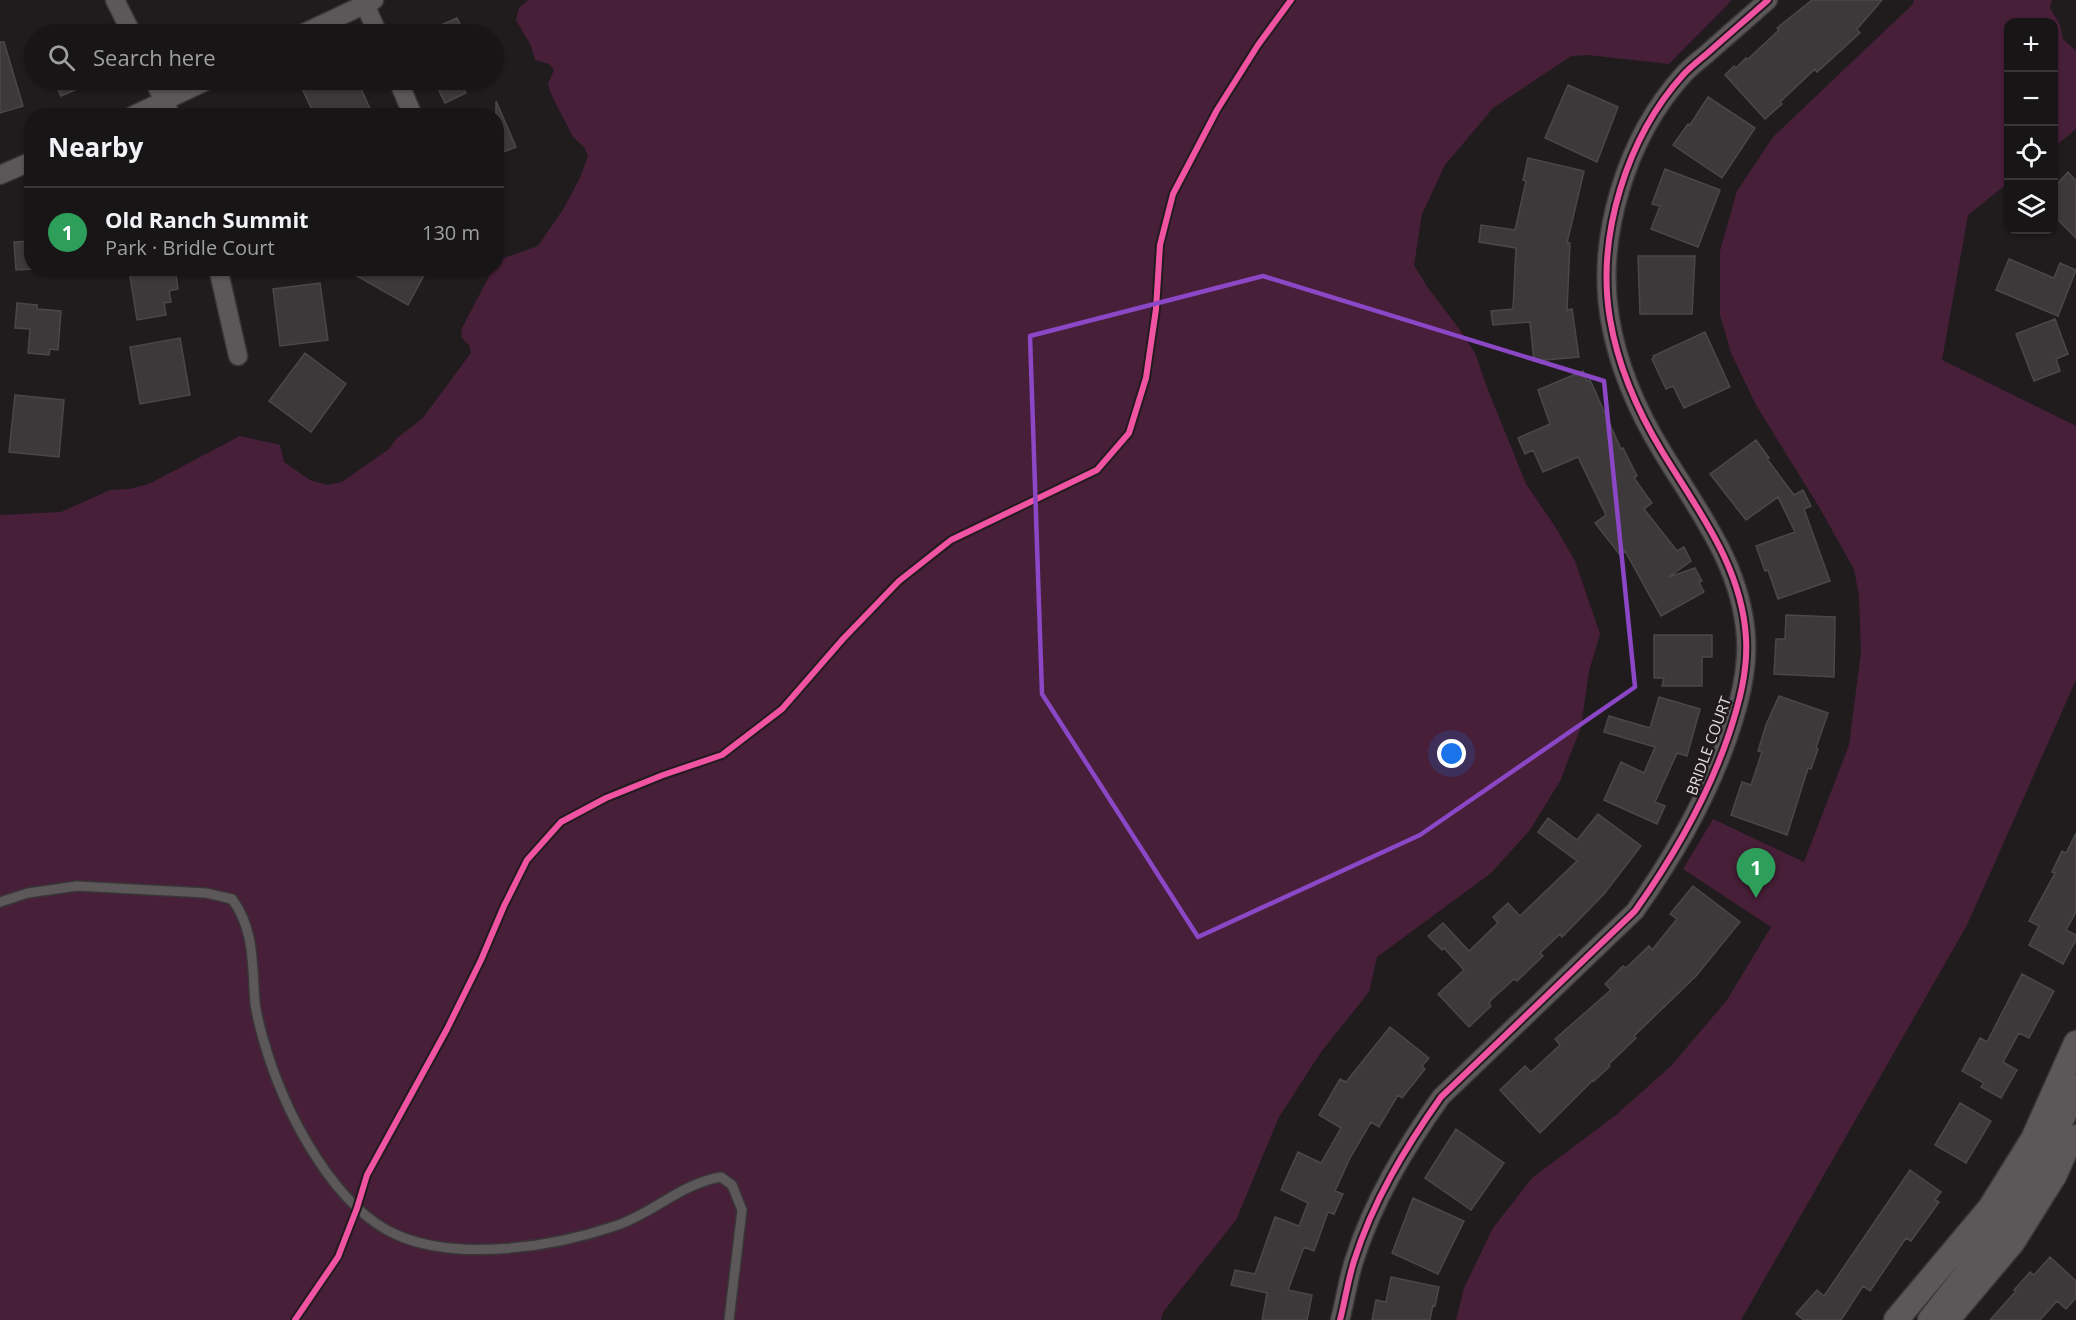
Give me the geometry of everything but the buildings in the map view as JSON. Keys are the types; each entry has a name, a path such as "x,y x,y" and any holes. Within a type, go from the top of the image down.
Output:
{"main road":[{"path":"1896,1320 1990,1208 2033,1139 2076,1042"},
{"path":"1930,1320 2006,1223 2042,1164 2076,1087"}],"street":[{"path":"115,0 127,24"},
{"name":"BRIDLE COURT","path":"1340,1320 1353,1263 1368,1222 1385,1185 1415,1133 1441,1097 1635,911 1690,826 1709,787 1737,709 1746,663 1746,639 1742,605 1733,575 1721,546 1661,450 1630,390 1610,319 1607,287 1610,231 1628,162 1664,99 1684,73 1768,0"},
{"path":"322,24 367,1 375,24"},
{"path":"159,90 168,108 194,90"},
{"path":"402,90 410,108"},
{"path":"0,176 24,165"},
{"path":"220,276 238,356"},
{"path":"1952,1320 2015,1244 2057,1177 2076,1134"}],"lane":[{"path":"0,902 28,893 77,886 206,893 232,899 247,925 252,949 255,1006 268,1055 290,1109 324,1168 349,1199 366,1216 397,1235 436,1246 492,1250 567,1240 634,1219 702,1182 721,1177 732,1185 742,1210 729,1320"}],"highlighted area":[{"path":"1263,276 1604,381 1635,687 1420,835 1198,937 1042,694 1030,336"}],"shaded area":[{"path":"528,0 1732,0 1669,64 1588,55 1571,56 1493,108 1445,165 1422,214 1414,265 1475,353 1526,484 1575,561 1600,634 1589,671 1581,727 1560,781 1530,830 1491,873 1377,957 1369,992 1321,1052 1279,1117 1236,1220 1163,1312 1161,1320 0,1320 0,515 61,512 110,490 129,489 149,484 240,436 280,445 284,462 310,480 327,485 342,482 389,449 397,438 422,419 471,353 469,345 461,337 462,328 489,276 504,276 504,258 538,246 564,208 580,178 588,156 584,147 573,137 550,92 548,84 554,70 549,64 535,60 531,46 516,20 519,8"},
{"path":"1914,0 2052,0 2050,8 2056,18 2004,18 2004,186 1968,215 1942,360 2076,426 2076,680 1967,925 1741,1320 1456,1320 1464,1288 1493,1228 1532,1178 1616,1115 1672,1065 1727,1000 1771,927 1683,869 1713,819 1804,862 1849,745 1861,652 1859,596 1854,569 1756,405 1731,353 1720,315 1720,251 1737,191 1773,137 1912,5"},
{"path":"2058,22 2063,39 2076,51 2076,129 2058,144"}],"cycle path":[{"path":"295,1320 338,1257 367,1175 447,1029 527,860 561,822 606,798 722,755 782,709 843,639 899,581 951,540 1097,470 1129,433 1146,378 1156,309 1160,245 1173,194 1217,110 1258,45 1291,0"},
{"path":"1340,1320 1354,1261 1380,1196 1428,1116 1441,1097 1635,911 1663,869 1700,804 1729,734 1746,663 1743,612 1736,587 1716,541 1654,437 1637,405 1624,372 1610,319 1607,287 1608,255 1612,222 1620,189 1646,128 1663,100 1689,69 1768,0"}],"place":[{"name":"Old Ranch Summit","path":"1756,898"}]}
